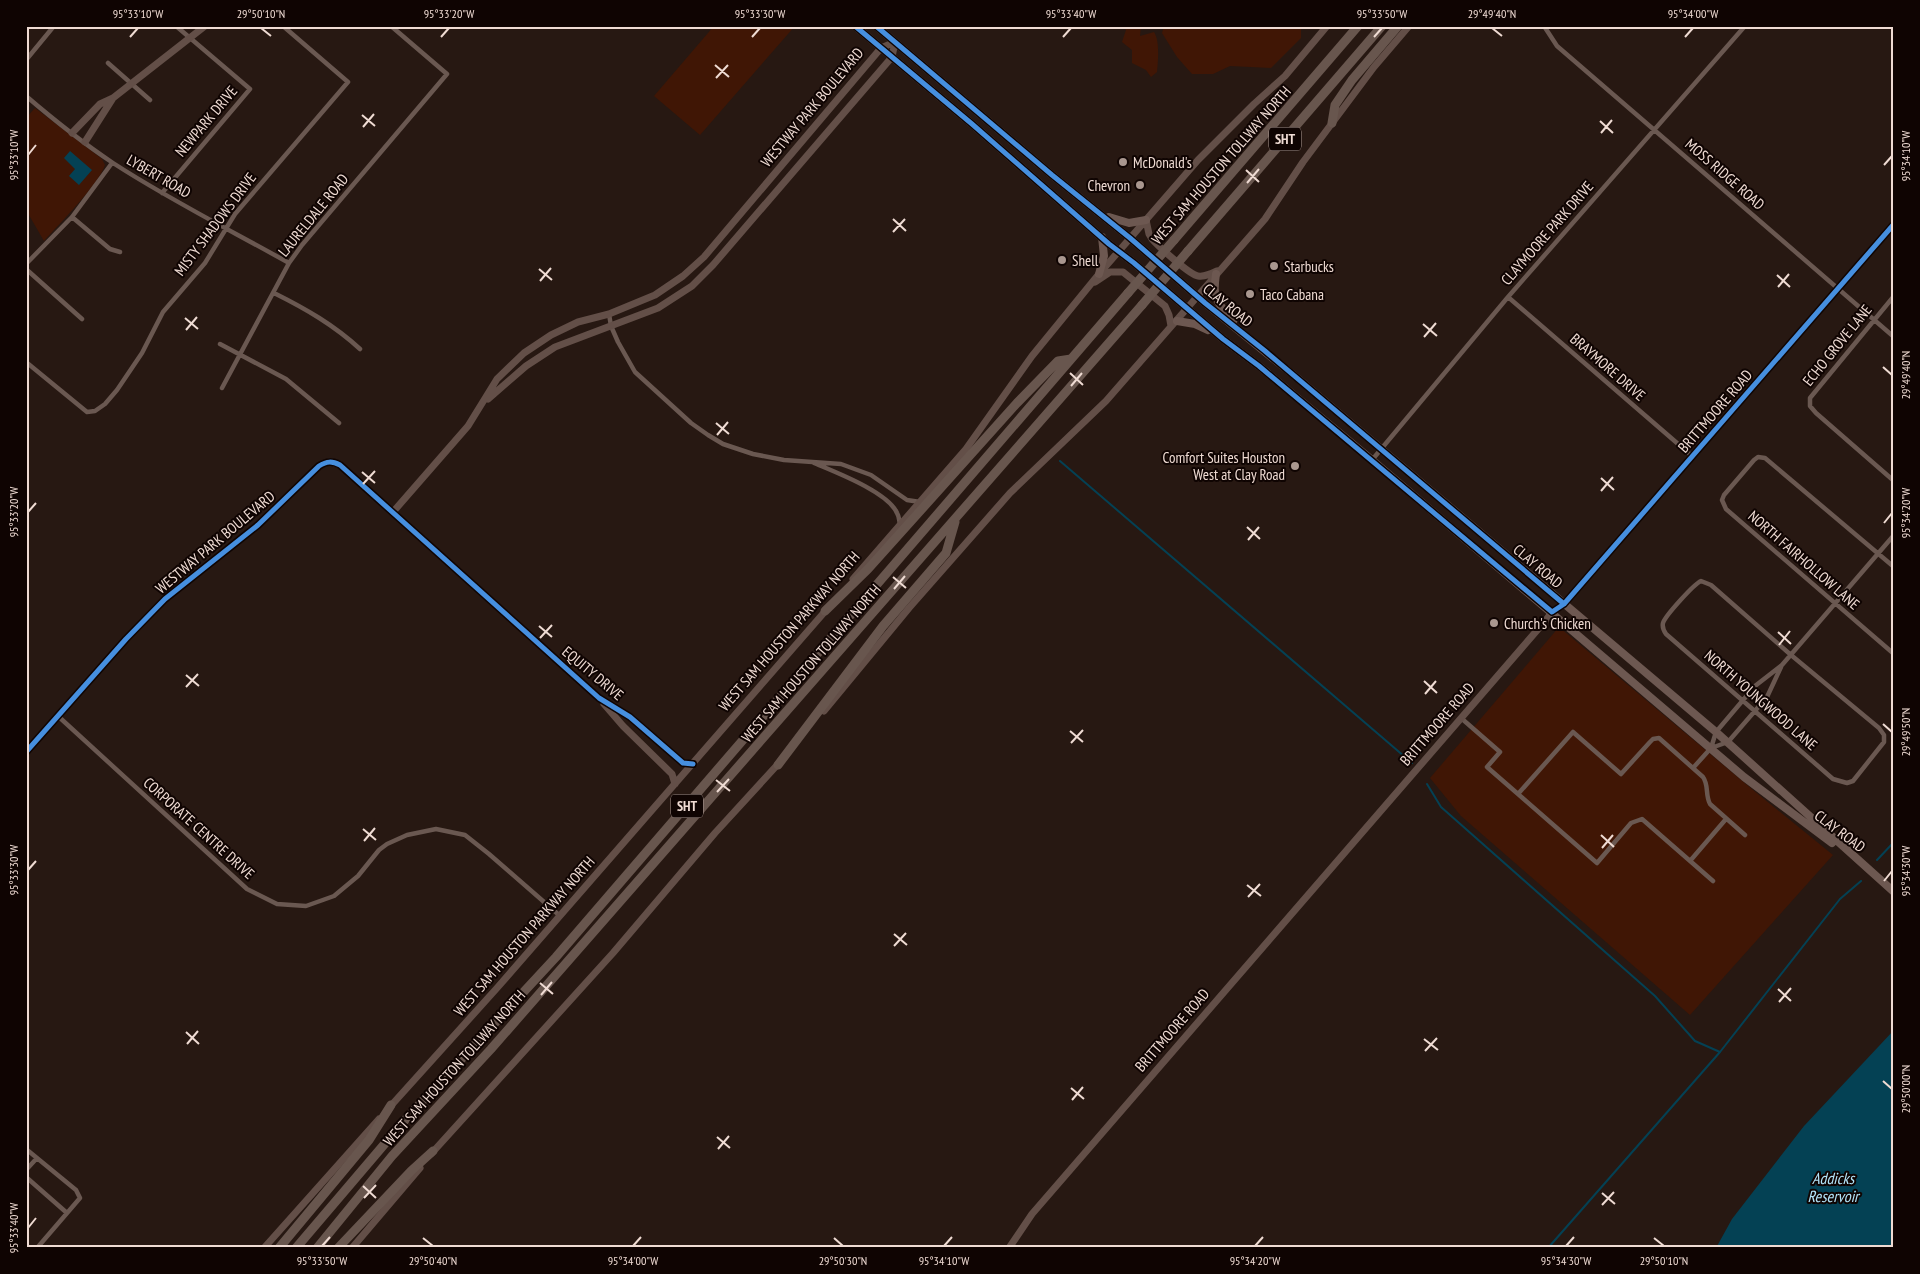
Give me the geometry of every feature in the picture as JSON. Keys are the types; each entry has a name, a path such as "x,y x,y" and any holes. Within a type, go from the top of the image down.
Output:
{"highway":[{"name":"WEST SAM HOUSTON TOLLWAY NORTH","path":"296,1248 405,1120 553,961 1358,26"},
{"name":"WEST SAM HOUSTON TOLLWAY NORTH","path":"317,1248 392,1156 491,1049 1142,305 1382,26"},
{"path":"1332,123 1335,105 1346,88 1398,26"},
{"path":"825,611 874,563 1017,403 1058,361 1072,359"},
{"path":"778,765 883,626 946,554 956,518"},
{"path":"279,1248 369,1140 391,1105"},
{"path":"338,1248 411,1171 433,1152"}],"main road":[{"path":"72,133 100,104 113,98 191,39 205,26"},
{"name":"CLAY ROAD","path":"855,26 1043,185 1061,203 1223,339 1286,388 1372,460 1744,777 1866,868"},
{"name":"CLAY ROAD","path":"876,26 1728,742 1894,892"},
{"name":"WEST SAM HOUSTON PARKWAY NORTH","path":"264,1248 497,988 873,554 901,525 966,449 1032,356 1118,251 1198,160 1285,76 1327,26"},
{"path":"352,1248 433,1152 613,953 714,834 778,765 989,516 1036,467 1106,401 1198,297 1265,219 1332,123 1374,67 1409,26"},
{"name":"WESTWAY PARK BOULEVARD","path":"26,752 126,639 165,599 252,530 325,462 340,465 393,512 468,426 498,379 524,353 551,335 578,322 609,314 655,295 683,276 704,256 881,48 895,42"},
{"name":"WESTWAY PARK BOULEVARD","path":"482,405 526,366 555,347 658,308 692,286 719,258 892,57 895,42"},
{"path":"85,142 113,98"},
{"path":"972,124 981,113"},
{"path":"1043,185 1052,175"},
{"path":"1101,214 1122,222 1134,223 1146,220 1149,234 1155,242 1192,274 1208,276 1219,272"},
{"name":"BRITTMOORE ROAD","path":"1008,1248 1032,1214 1552,612 1564,604 1894,224"},
{"path":"1099,274 1104,256 1102,237"},
{"path":"1091,285 1110,272 1123,272 1166,306 1174,323"},
{"path":"1219,272 1214,292 1216,300 1244,334"},
{"path":"1174,323 1203,327 1223,339"},
{"path":"1286,388 1296,377"},
{"name":"EQUITY DRIVE","path":"393,512 599,698 623,726 672,774 675,784"},
{"path":"1464,538 1473,526"},
{"path":"1640,688 1650,677"},
{"name":"EQUITY DRIVE","path":"599,698 630,718 682,763 692,764"}],"street":[{"path":"26,60 54,26"},
{"path":"176,26 191,39"},
{"name":"MISTY SHADOWS DRIVE","path":"26,362 87,412 95,411 105,404 131,372 163,312 205,262 235,214 348,82 283,26"},
{"name":"LAURELDALE ROAD","path":"222,388 289,262 447,74 391,26"},
{"name":"MOSS RIDGE ROAD","path":"1544,26 1557,46 1894,337"},
{"name":"CLAYMOORE PARK DRIVE","path":"1372,460 1508,297 1745,26"},
{"name":"NEWPARK DRIVE","path":"162,193 250,89 191,39"},
{"path":"108,63 150,100"},
{"name":"LYBERT ROAD","path":"26,96 112,163 162,193 289,262"},
{"path":"26,264 72,217 112,163"},
{"path":"72,217 110,249 120,252"},
{"path":"26,269 82,319"},
{"path":"274,293 310,311 330,324 360,349"},
{"name":"ECHO GROVE LANE","path":"1894,296 1873,319 1810,398 1810,406 1816,413 1894,481"},
{"name":"BRAYMORE DRIVE","path":"1508,297 1692,456"},
{"path":"609,314 611,326 626,358 636,372 691,423 708,435 723,444 754,454 849,466 871,474 907,500 920,502"},
{"path":"220,344 286,379 339,424"},
{"name":"NORTH FAIRHOLLOW LANE","path":"1878,553 1765,458 1758,457 1754,460 1724,495 1722,500 1726,509 1894,654"},
{"path":"810,462 865,486 897,511 901,525"},
{"path":"1710,748 1728,742 1767,697 1782,666 1894,536"},
{"path":"1878,553 1894,567"},
{"name":"NORTH YOUNGWOOD LANE","path":"1707,582 1791,655 1879,728 1884,735 1884,742 1854,781 1838,782 1754,712 1663,629 1663,622 1696,583 1707,582"},
{"path":"1693,768 1710,748 1716,732 1755,686 1782,666"},
{"name":"CORPORATE CENTRE DRIVE","path":"58,717 247,889 277,904 306,906 334,896 358,876 387,844 407,835 436,829 465,835 560,915"},
{"path":"1461,718 1500,752 1487,767 1597,863 1631,823 1642,819 1713,881"},
{"path":"1518,794 1573,732 1621,774 1650,742 1656,738 1661,740 1706,780 1707,799 1710,804 1745,835"},
{"path":"1690,861 1726,819"},
{"path":"26,1149 76,1190 80,1198 37,1248"},
{"path":"26,1170 37,1158"},
{"path":"26,1177 67,1213"}],"shaded area":[{"path":"714,26 795,26 700,135 654,96"},
{"path":"1124,26 1141,26 1140,36 1154,32 1158,46 1158,62 1157,72 1151,77 1146,70 1132,63 1132,50 1122,42 1126,30"},
{"path":"1164,26 1301,26 1301,38 1271,68 1230,66 1213,74 1192,74 1177,57 1162,33"},
{"path":"35,108 102,159 105,165 87,193 44,241 26,210 26,118"},
{"path":"1559,627 1833,855 1690,1015 1461,816 1430,778"}],"water":[{"path":"70,151 92,170 79,185 69,176 75,169 64,158"},
{"name":"Addicks Reservoir","path":"1894,1030 1894,1248 1716,1248 1732,1219 1804,1126"}],"waterway":[{"path":"1060,461 1412,763"},
{"path":"1427,784 1441,807 1655,996 1695,1041 1720,1052"},
{"path":"1877,860 1894,842"},
{"path":"1548,1248 1720,1052 1840,899 1861,881"}],"cycle path":[{"path":"855,26 972,124 1109,244 1223,339 1259,366 1552,612 1564,604 1894,224"},
{"path":"876,26 1564,604"},
{"path":"26,752 126,639 165,599 258,525 319,466 330,462 340,465 599,698 630,717 683,763 693,764"}],"place":[{"name":"McDonald's","path":"1123,162"},
{"name":"Chevron","path":"1140,185"},
{"name":"Shell","path":"1062,260"},
{"name":"Starbucks","path":"1274,266"},
{"name":"Taco Cabana","path":"1250,294"},
{"name":"Comfort Suites Houston West at Clay Road","path":"1295,466"},
{"name":"Church's Chicken","path":"1494,623"}]}
